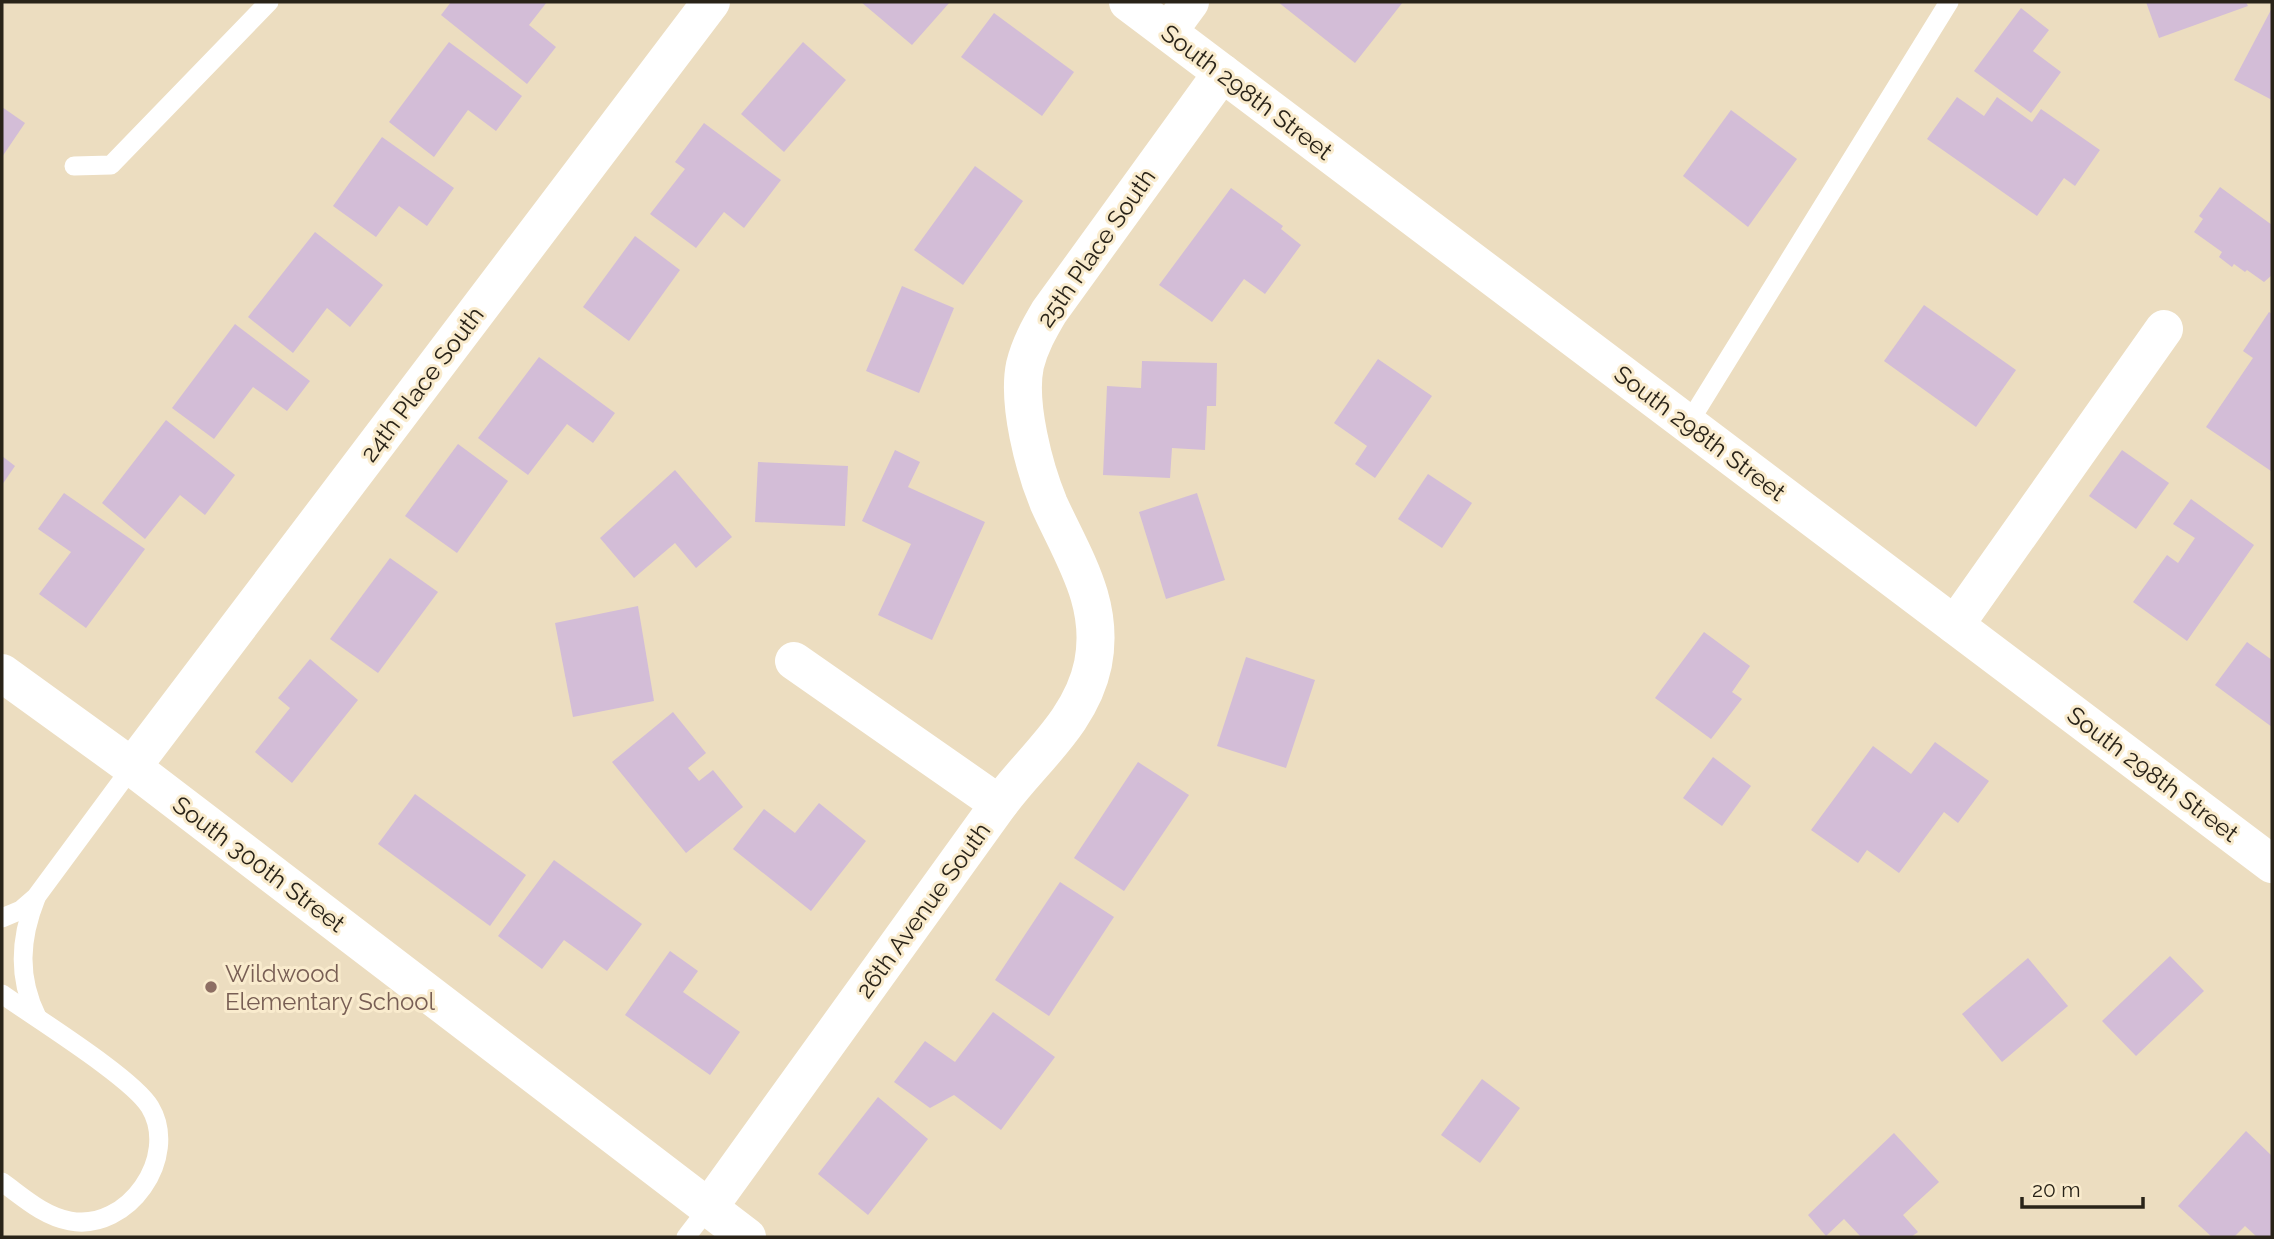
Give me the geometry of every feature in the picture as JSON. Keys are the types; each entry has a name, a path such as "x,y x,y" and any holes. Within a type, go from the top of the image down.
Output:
{"street":[{"name":"24th Place South","path":"132,767 711,2"},
{"name":"South 298th Street","path":"1128,2 2272,864"},
{"path":"1168,32 1190,2"},
{"name":"25th Place South","path":"1091,599 1085,576 1038,474 1023,400 1025,367 1033,342 1049,312 1222,73"},
{"path":"1955,625 2164,329"},
{"name":"26th Avenue South","path":"709,1207 999,804 1056,738 1086,688 1096,645 1091,599"},
{"path":"794,662 999,804"},
{"name":"South 300th Street","path":"2,673 132,767 747,1237"}],"lane":[{"path":"74,166 111,164 269,2"},
{"path":"1688,424 1949,2"},
{"path":"2,918 21,909 36,897 132,767"},
{"path":"36,897 26,923 23,974 27,997 40,1021"},
{"path":"2,994 127,1083 149,1105 158,1126 156,1163 148,1180 129,1202 112,1215 94,1222 72,1222 48,1215 2,1182"},
{"path":"686,1237 709,1207"}],"building":[{"path":"451,2 547,2 529,25 556,47 527,84 441,15"},
{"path":"861,2 950,2 912,45"},
{"path":"1278,2 1403,2 1355,63"},
{"path":"2146,2 2246,2 2248,6 2159,38"},
{"path":"2021,8 2049,30 2033,51 2061,72 2031,113 1974,71"},
{"path":"2272,8 2272,100 2234,80"},
{"path":"994,13 1074,72 1042,116 961,57"},
{"path":"449,42 522,96 496,131 468,110 434,157 389,122"},
{"path":"803,42 846,80 784,152 741,114"},
{"path":"1957,97 1984,116 1997,97 2032,122 2041,109 2100,150 2075,186 2064,178 2037,216 1927,139"},
{"path":"2,107 25,123 2,157"},
{"path":"1731,110 1797,159 1748,227 1683,176"},
{"path":"704,123 781,180 744,228 724,212 696,248 650,214 685,169 675,162"},
{"path":"382,137 454,188 427,226 399,206 376,237 333,206"},
{"path":"975,166 1023,201 963,285 914,250"},
{"path":"2220,187 2272,225 2272,275 2264,282 2247,270 2245,272 2234,264 2232,267 2219,257 2222,252 2194,232 2203,219 2199,216"},
{"path":"1231,188 1283,226 1281,229 1301,245 1265,294 1244,279 1212,322 1159,285"},
{"path":"315,232 383,285 350,327 327,308 293,353 248,317"},
{"path":"635,236 680,270 629,341 583,307"},
{"path":"902,286 954,308 919,393 866,371"},
{"path":"1924,305 2016,370 1976,427 1884,361"},
{"path":"2269,312 2272,314 2271,471 2206,427 2253,358 2243,351"},
{"path":"235,324 310,381 287,411 253,387 214,439 172,408"},
{"path":"539,357 615,413 593,443 567,424 528,475 478,438"},
{"path":"1378,359 1432,396 1375,478 1355,464 1367,446 1334,423"},
{"path":"1142,361 1217,363 1216,406 1207,406 1205,450 1172,448 1170,478 1103,475 1107,386 1141,388"},
{"path":"166,420 235,475 205,515 180,495 145,539 102,503"},
{"path":"458,444 508,481 457,553 405,516"},
{"path":"895,450 920,462 908,487 985,522 932,640 878,615 911,544 862,521"},
{"path":"2122,450 2169,483 2136,529 2089,496"},
{"path":"2,456 15,466 2,485"},
{"path":"758,462 848,466 845,526 755,522"},
{"path":"675,470 732,537 696,568 675,543 634,578 600,538"},
{"path":"1428,474 1472,503 1442,548 1398,519"},
{"path":"64,493 145,549 86,628 39,594 71,552 38,529"},
{"path":"1197,493 1225,580 1166,599 1139,512"},
{"path":"2191,499 2254,545 2187,641 2133,602 2167,555 2178,563 2195,538 2173,524"},
{"path":"390,558 438,592 378,673 330,639"},
{"path":"638,606 654,701 573,717 555,623"},
{"path":"1704,632 1750,666 1732,692 1742,699 1711,739 1655,698"},
{"path":"2247,642 2272,660 2272,727 2215,685"},
{"path":"1246,657 1315,680 1286,768 1217,746"},
{"path":"310,659 358,700 292,783 255,752 290,708 278,698"},
{"path":"673,712 706,753 688,768 699,781 713,770 743,807 686,853 612,762"},
{"path":"1935,742 1989,781 1958,823 1944,812 1899,873 1867,850 1858,863 1811,830 1873,746 1911,774"},
{"path":"1713,757 1751,786 1722,826 1683,798"},
{"path":"1138,762 1189,795 1124,891 1074,858"},
{"path":"415,794 526,875 490,926 378,844"},
{"path":"819,803 866,841 811,911 733,849 764,809 795,833"},
{"path":"554,860 642,924 607,971 564,940 542,969 498,936"},
{"path":"1060,882 1114,917 1049,1016 995,980"},
{"path":"670,951 698,971 683,992 740,1032 710,1075 625,1015"},
{"path":"2170,956 2204,991 2136,1056 2102,1021"},
{"path":"2028,958 2068,1006 2002,1062 1962,1014"},
{"path":"993,1012 1055,1057 1001,1130 954,1095 930,1108 894,1082 925,1041 955,1062"},
{"path":"1482,1079 1520,1108 1480,1163 1441,1135"},
{"path":"878,1097 928,1139 868,1215 818,1174"},
{"path":"2246,1131 2272,1156 2272,1237 2257,1237 2245,1226 2234,1237 2212,1237 2178,1206"},
{"path":"1894,1133 1939,1182 1903,1215 1918,1232 1911,1237 1861,1237 1844,1219 1826,1236 1808,1215"}],"place":[{"name":"Wildwood Elementary School","path":"211,987"}]}
